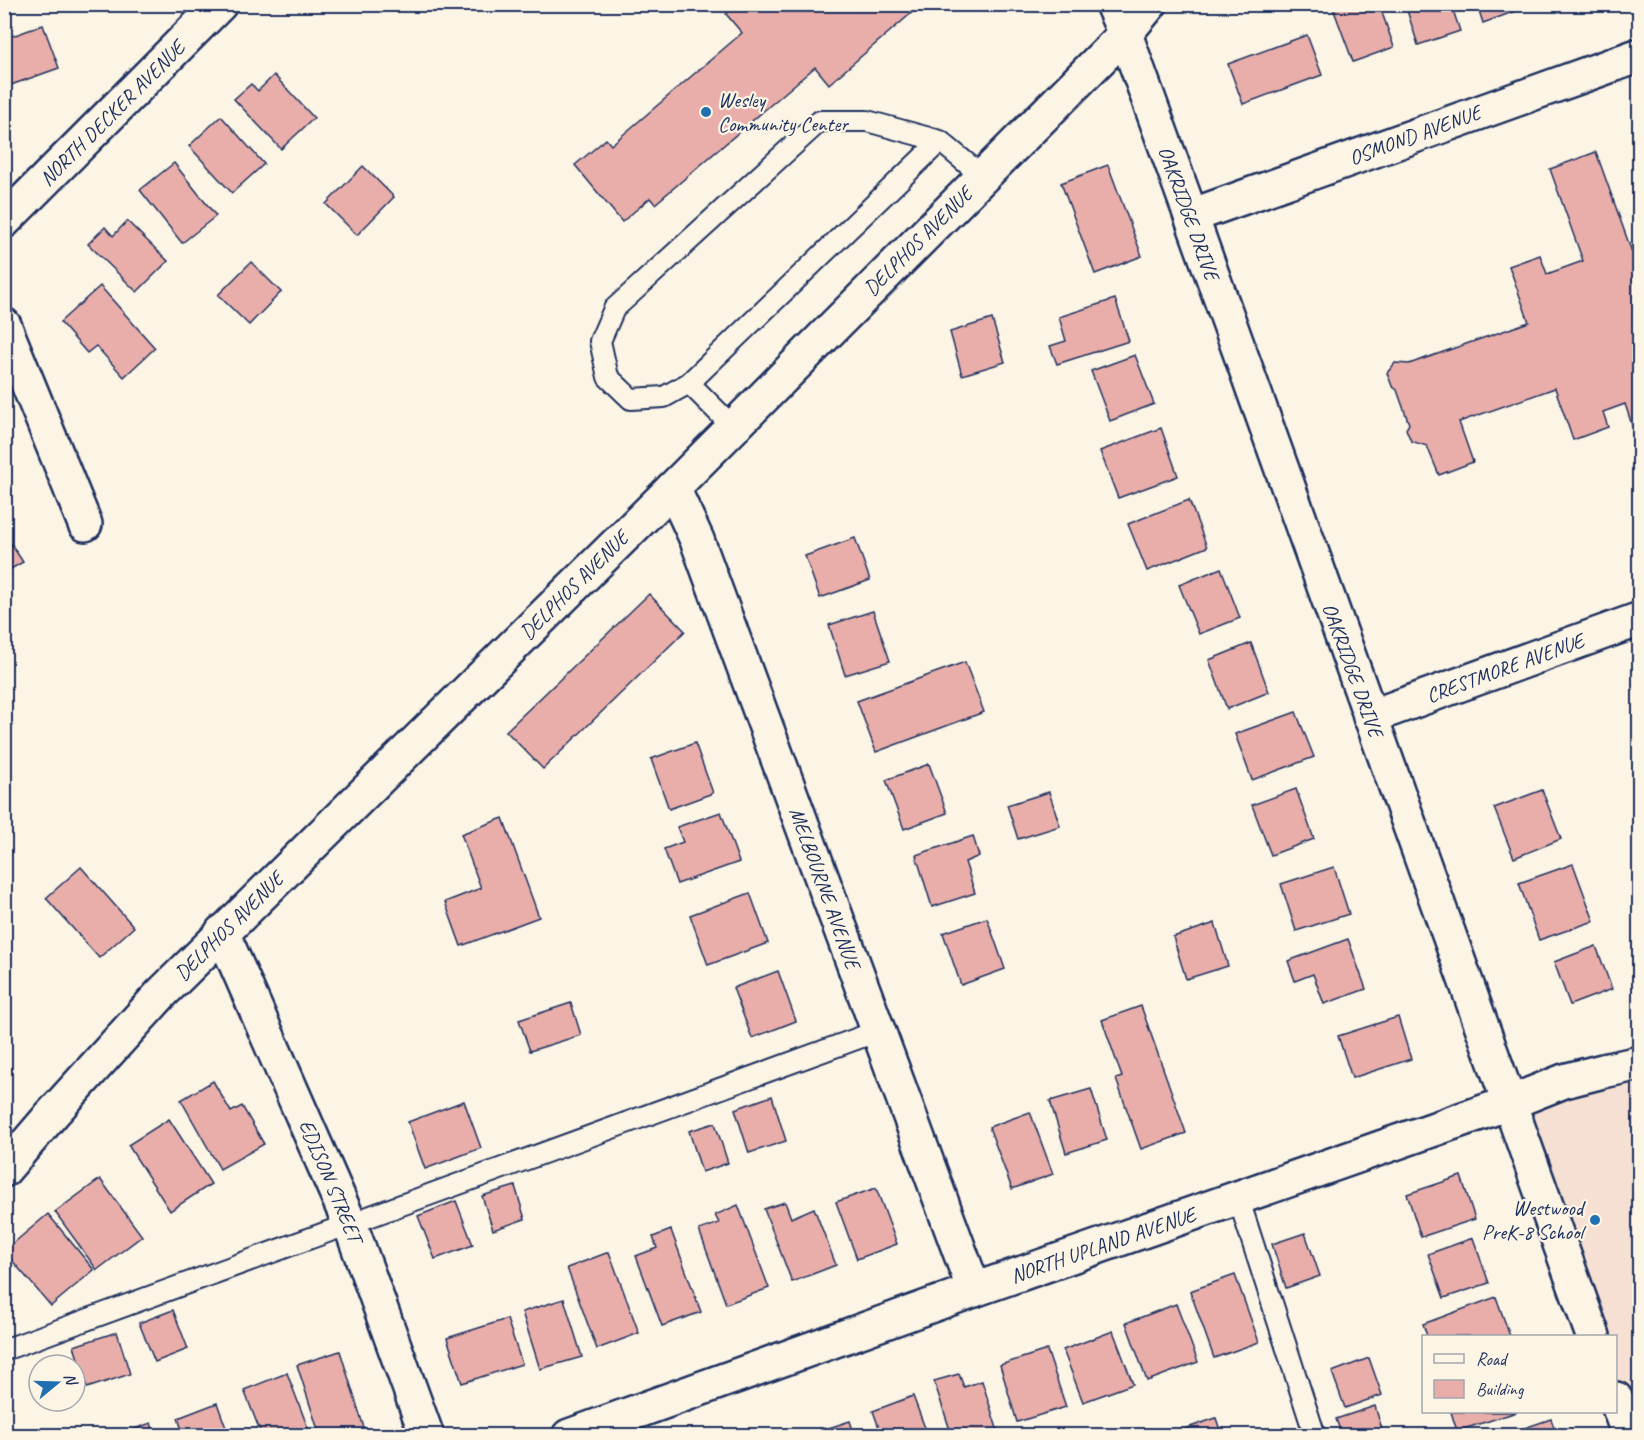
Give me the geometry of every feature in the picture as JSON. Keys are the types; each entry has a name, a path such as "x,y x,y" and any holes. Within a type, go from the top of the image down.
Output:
{"street":[{"name":"NORTH DECKER AVENUE","path":"4,221 220,4"},
{"name":"DELPHOS AVENUE","path":"4,1170 160,994 673,488 982,176 1118,19 1150,4"},
{"name":"OAKRIDGE DRIVE","path":"1118,19 1191,216 1593,1335"},
{"name":"OSMOND AVENUE","path":"1191,216 1640,56"},
{"path":"4,325 86,524"},
{"name":"MELBOURNE AVENUE","path":"673,488 697,540 974,1290"},
{"name":"CRESTMORE AVENUE","path":"1370,717 1640,619"},
{"name":"EDISON STREET","path":"222,932 350,1224 427,1436"},
{"name":"NORTH UPLAND AVENUE","path":"569,1436 974,1290 1509,1103 1564,1081 1640,1063"},
{"path":"1617,1402 1629,1436"}],"lane":[{"path":"940,141 689,383 664,397 631,399 608,377 600,341 614,309 820,122 867,121 940,141 982,176"},
{"path":"689,383 733,427"},
{"path":"4,1350 878,1031"},
{"path":"1238,1197 1315,1436"}],"shaded area":[{"name":"Westwood PreK-8 School","path":"1639,1063 1639,1435 1617,1401 1617,1335 1593,1335 1509,1103"}],"building":[{"name":"Wesley Community Center","path":"737,4 922,4 829,84 815,67 655,204 650,198 622,222 575,165 606,139 611,145 742,33 726,14"},
{"path":"1343,4 1379,4 1394,47 1353,62 1333,8"},
{"path":"1405,4 1451,4 1460,31 1418,45"},
{"path":"1477,4 1523,4 1524,8 1483,23"},
{"path":"43,25 59,68 8,86 4,78 4,39"},
{"path":"1307,35 1322,75 1243,104 1228,64"},
{"path":"274,75 314,118 281,149 234,99 251,84 258,91"},
{"path":"221,116 264,164 232,193 189,146"},
{"path":"1596,152 1633,255 1640,252 1640,426 1633,428 1625,404 1603,412 1608,427 1573,440 1555,388 1459,422 1473,462 1439,475 1427,446 1411,441 1406,429 1409,424 1397,390 1392,386 1387,373 1395,363 1409,364 1529,322 1509,266 1540,255 1547,274 1583,261 1550,169"},
{"path":"174,163 216,216 182,243 140,190"},
{"path":"1108,165 1142,256 1095,274 1061,183"},
{"path":"363,166 394,197 357,235 326,204"},
{"path":"127,221 168,261 137,292 88,244 105,227 113,236"},
{"path":"251,262 281,292 249,325 218,295"},
{"path":"100,286 155,348 124,377 96,346 87,353 60,322"},
{"path":"1115,299 1129,341 1057,364 1050,346 1066,341 1059,317"},
{"path":"992,319 1005,362 962,375 950,332"},
{"path":"1135,355 1154,404 1110,421 1091,371"},
{"path":"1161,428 1178,476 1118,498 1100,451"},
{"path":"1189,500 1207,547 1147,571 1128,524"},
{"path":"4,533 23,562 4,573"},
{"path":"855,538 870,580 820,598 805,556"},
{"path":"1221,568 1240,618 1199,634 1179,585"},
{"path":"649,594 685,631 543,769 506,731"},
{"path":"873,611 890,661 845,675 829,625"},
{"path":"1251,643 1269,692 1227,709 1209,660"},
{"path":"965,662 984,712 876,752 857,701"},
{"path":"1296,712 1314,757 1252,780 1235,734"},
{"path":"695,743 713,793 669,809 651,759"},
{"path":"929,764 947,813 904,829 886,780"},
{"path":"1296,789 1314,839 1271,855 1252,805"},
{"path":"1542,790 1561,839 1514,858 1494,808"},
{"path":"1049,792 1060,826 1018,839 1007,805"},
{"path":"721,812 739,862 677,884 664,849 683,842 677,827"},
{"path":"503,818 539,917 461,946 445,902 481,888 461,834"},
{"path":"973,836 979,856 965,862 975,893 932,907 916,855"},
{"path":"1573,864 1594,921 1539,940 1519,883"},
{"path":"81,867 134,927 99,958 46,898"},
{"path":"1334,867 1349,914 1296,931 1281,884"},
{"path":"750,893 768,943 708,965 690,915"},
{"path":"987,918 1005,969 961,985 943,933"},
{"path":"1215,923 1228,966 1186,979 1173,937"},
{"path":"1348,939 1366,989 1324,1004 1313,974 1295,981 1288,961"},
{"path":"1596,946 1612,989 1570,1005 1554,962"},
{"path":"778,971 796,1021 752,1038 733,988"},
{"path":"571,1003 581,1035 530,1051 519,1020"},
{"path":"1141,1006 1186,1133 1141,1149 1116,1079 1122,1077 1102,1020"},
{"path":"1398,1017 1411,1059 1352,1078 1338,1036"},
{"path":"213,1081 231,1112 242,1106 264,1144 220,1169 181,1100"},
{"path":"1091,1089 1107,1140 1066,1153 1050,1101"},
{"path":"772,1096 786,1141 749,1153 735,1109"},
{"path":"464,1101 481,1148 425,1169 408,1122"},
{"path":"1030,1112 1053,1174 1012,1189 989,1127"},
{"path":"169,1119 211,1184 170,1211 128,1145"},
{"path":"715,1123 728,1163 702,1172 689,1131"},
{"path":"1461,1176 1475,1219 1421,1237 1407,1194"},
{"path":"100,1179 142,1236 97,1270 55,1212"},
{"path":"515,1186 525,1219 493,1230 482,1196"},
{"path":"876,1188 897,1244 857,1259 836,1202"},
{"path":"456,1201 473,1245 435,1259 418,1216"},
{"path":"785,1202 791,1218 814,1208 836,1265 792,1282 764,1209"},
{"path":"738,1205 769,1288 726,1304 699,1230 719,1223 715,1215"},
{"path":"48,1214 94,1270 51,1306 4,1251"},
{"path":"671,1230 701,1312 662,1326 636,1256 657,1248 653,1237"},
{"path":"1305,1233 1320,1276 1286,1288 1272,1244"},
{"path":"1473,1238 1489,1283 1444,1298 1428,1254"},
{"path":"609,1252 639,1333 597,1349 567,1268"},
{"path":"1235,1275 1259,1342 1214,1358 1190,1291"},
{"path":"1496,1297 1510,1335 1427,1335 1423,1324"},
{"path":"564,1299 582,1357 540,1369 522,1312"},
{"path":"1176,1304 1198,1362 1147,1381 1126,1323"},
{"path":"173,1310 188,1349 155,1362 139,1323"},
{"path":"507,1319 522,1364 462,1383 447,1338"},
{"path":"1113,1331 1133,1384 1083,1402 1063,1350"},
{"path":"117,1332 130,1374 87,1388 87,1353 76,1353 74,1346"},
{"path":"1047,1350 1066,1407 1017,1422 1000,1365"},
{"path":"340,1351 365,1431 351,1436 320,1436 297,1365"},
{"path":"1369,1358 1382,1395 1345,1408 1332,1372"},
{"path":"287,1373 311,1436 262,1436 244,1390"},
{"path":"959,1374 964,1387 982,1381 999,1435 952,1436 934,1381"},
{"path":"913,1396 928,1436 882,1436 873,1411"},
{"path":"217,1403 229,1436 184,1436 178,1418"},
{"path":"1375,1406 1384,1436 1342,1436 1336,1419"},
{"path":"1451,1413 1514,1413 1457,1431"},
{"path":"1216,1418 1222,1436 1174,1436 1173,1433"},
{"path":"1551,1419 1557,1436 1501,1436"},
{"path":"850,1421 855,1436 810,1436 810,1434"},
{"path":"151,1423 155,1436 115,1436"}],"place":[{"name":"Wesley Community Center","path":"706,112"},
{"name":"Westwood PreK-8 School","path":"1595,1220"}]}
